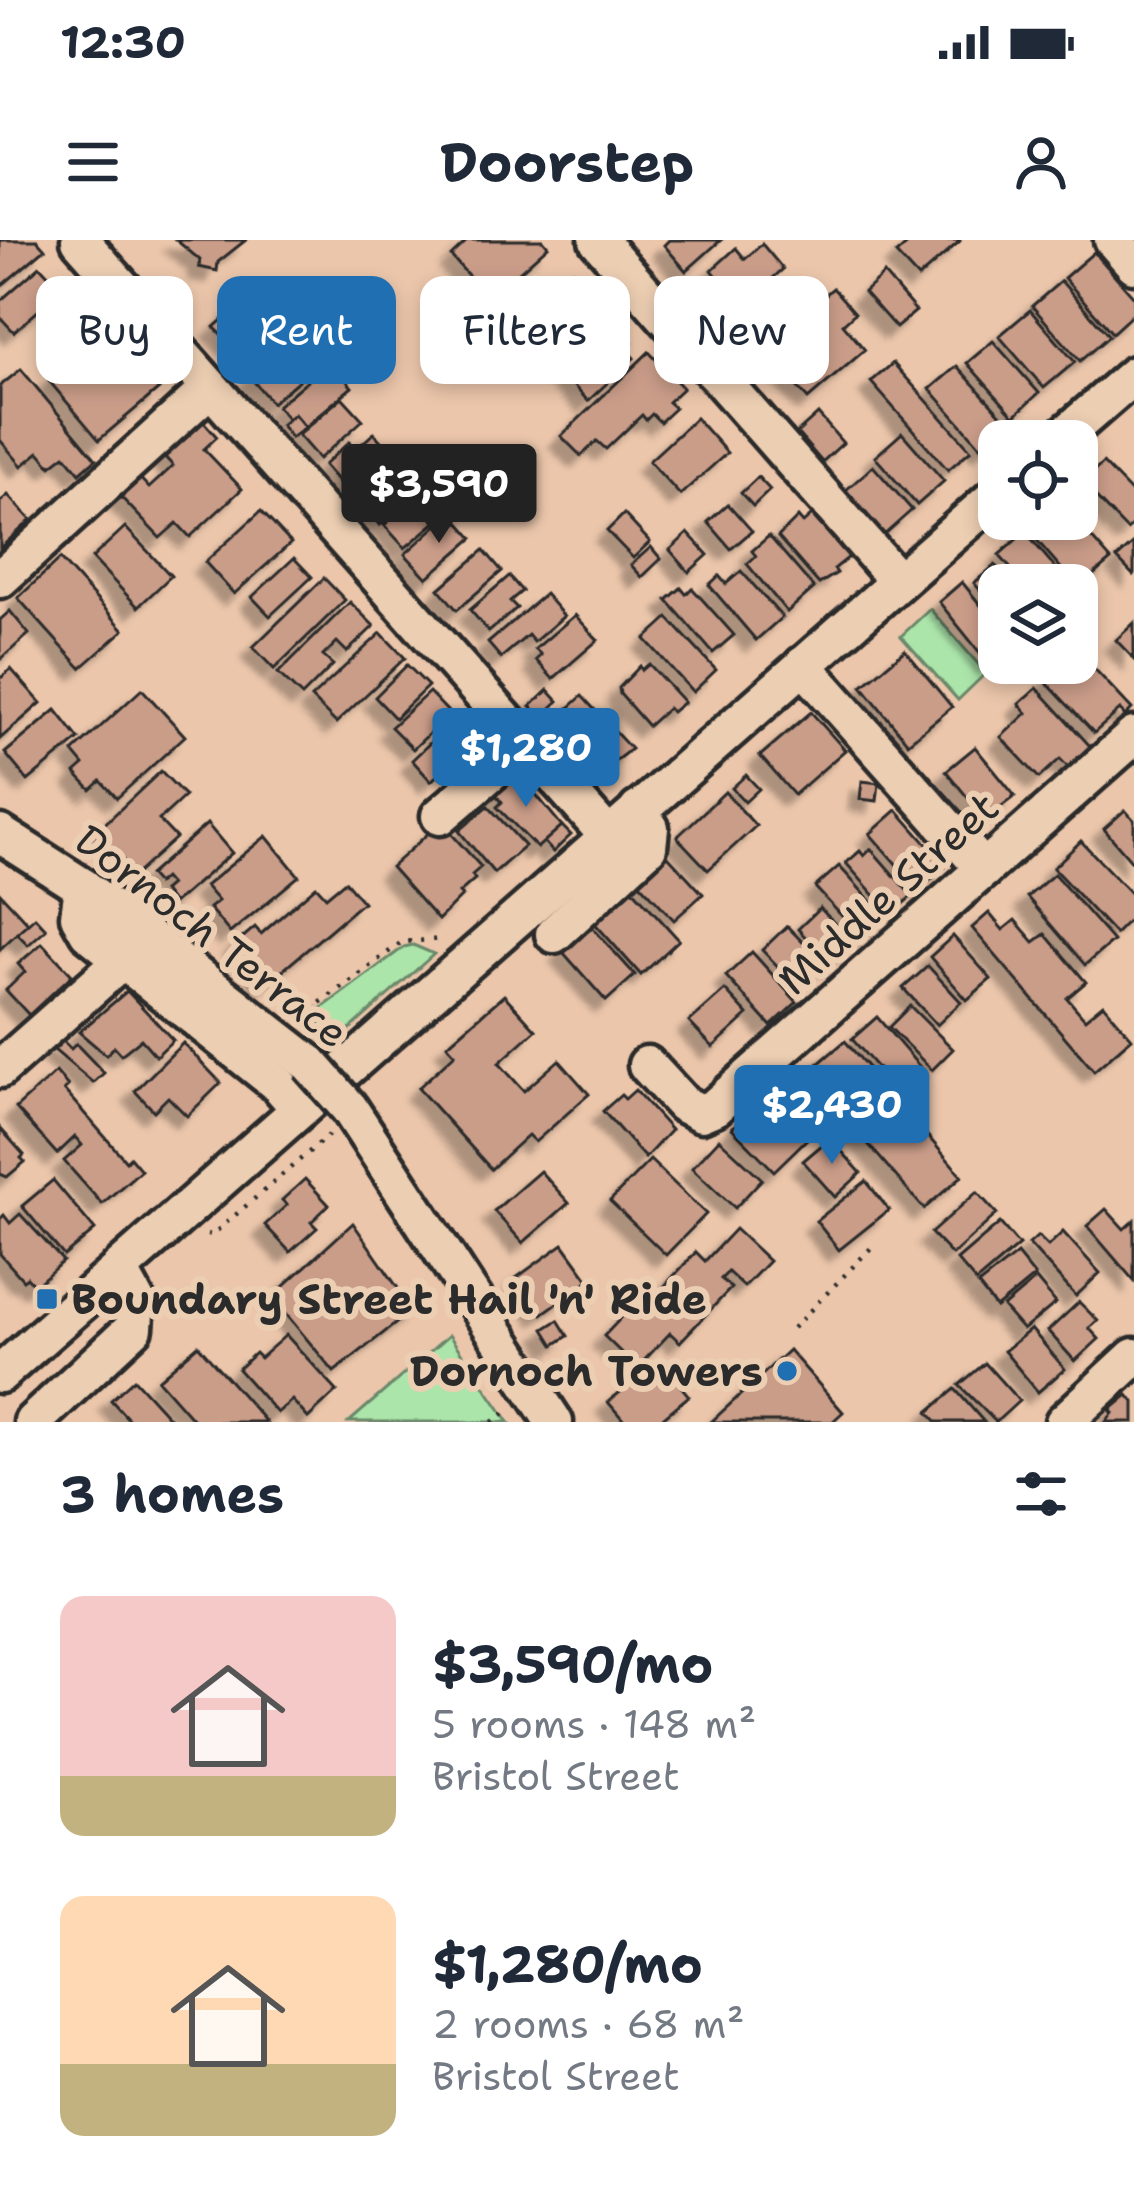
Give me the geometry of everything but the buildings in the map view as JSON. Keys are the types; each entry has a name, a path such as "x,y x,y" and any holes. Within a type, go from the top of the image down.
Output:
{"street":[{"path":"80,240 608,836"},
{"path":"598,240 898,581"},
{"path":"1113,240 1134,263"},
{"path":"1086,420 1130,387"},
{"path":"0,579 210,388"},
{"path":"0,1374 978,511"},
{"path":"802,664 984,869"},
{"name":"Middle Street","path":"647,1065 690,1109 711,1110 1134,736"},
{"path":"440,816 525,743"},
{"path":"554,934 648,847 650,828 638,810"},
{"name":"Dornoch Terrace","path":"0,834 83,887 310,1049 340,1121 554,1422"},
{"path":"83,887 82,924 122,962 279,1085 300,1109"},
{"path":"0,1069 122,962"},
{"path":"33,1422 134,1328 134,1295 119,1270"},
{"path":"1064,1422 1134,1357"}],"path":[{"path":"296,1021 402,941 444,939"},
{"path":"310,1049 322,1001"},
{"path":"212,1235 340,1121"},
{"path":"793,1328 872,1247"},
{"path":"492,1422 511,1408"}],"green space":[{"path":"930,609 978,664 978,681 958,700 901,636"},
{"path":"413,945 434,954 329,1048 319,1035 322,1008"},
{"path":"449,1335 509,1422 349,1422"}],"place":[{"name":"Boundary Street Hail 'n' Ride","path":"47,1299"},
{"name":"Dornoch Towers","path":"787,1371"}]}
